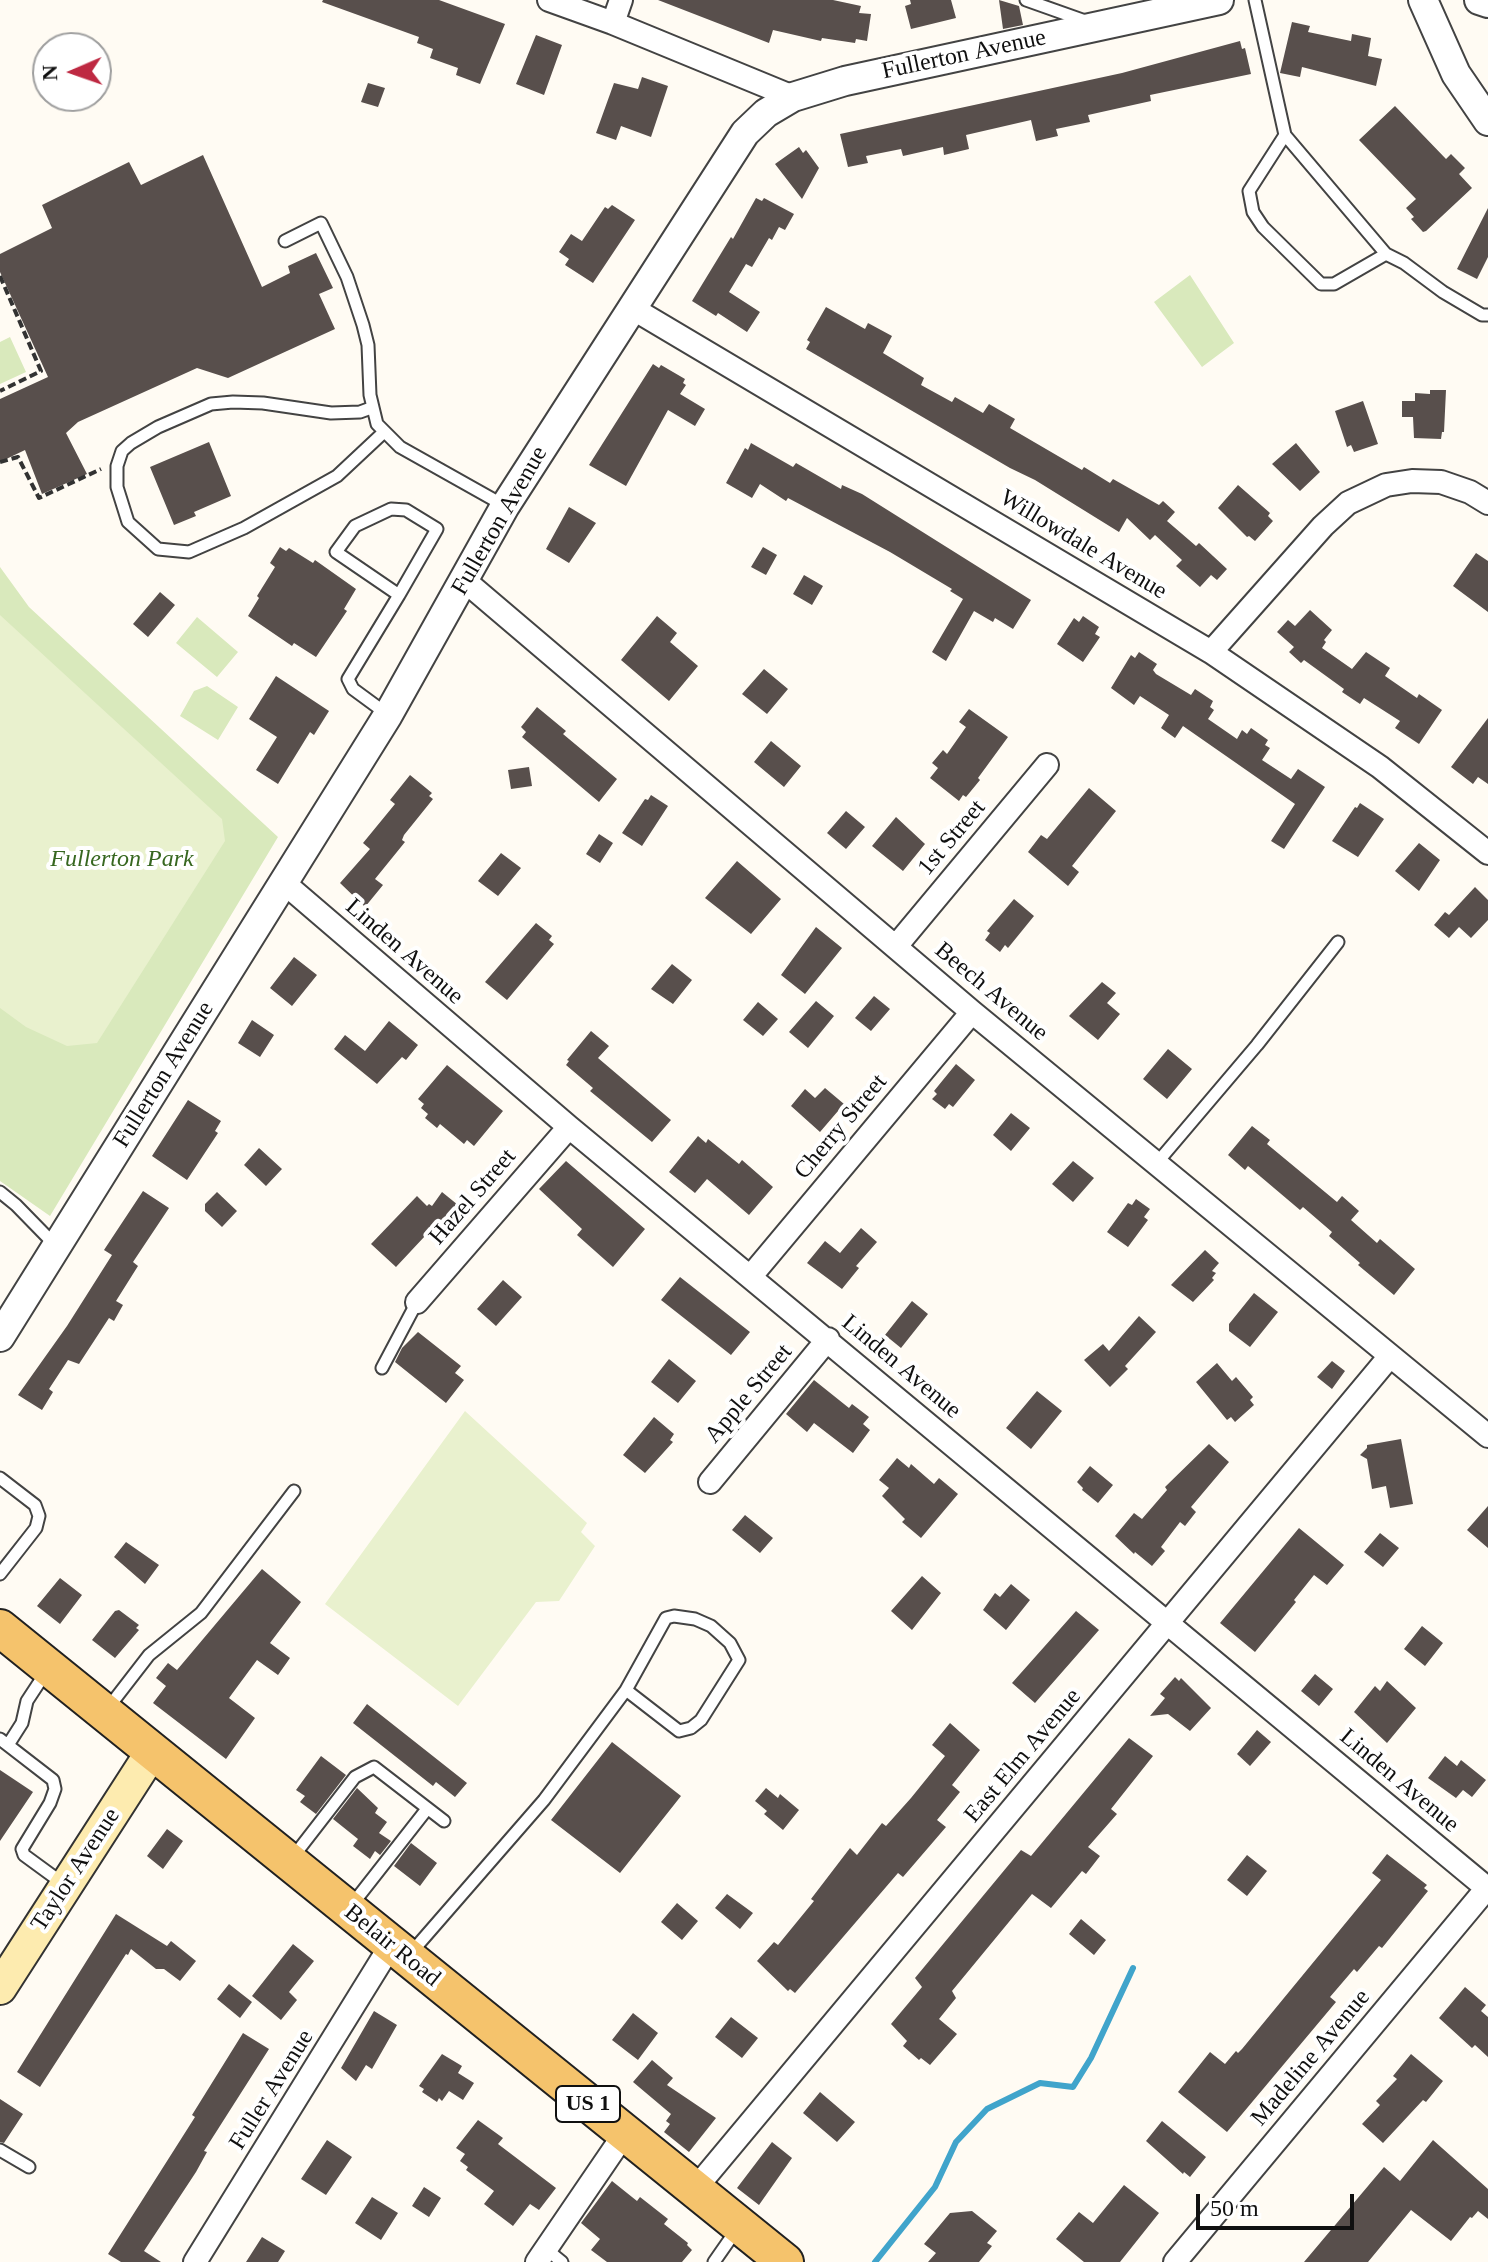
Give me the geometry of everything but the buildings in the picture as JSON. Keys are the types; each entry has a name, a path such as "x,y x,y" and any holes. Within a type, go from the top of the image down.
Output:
{"main road":[{"name":"Belair Road","path":"0,1628 785,2262"},
{"name":"Taylor Avenue","path":"0,1988 152,1752"}],"street":[{"path":"549,0 793,97"},
{"path":"613,23 621,0"},
{"name":"Fullerton Avenue","path":"0,1337 388,715 505,506 745,133 766,113 793,97 845,81 1219,0"},
{"path":"1423,0 1456,74 1488,121"},
{"path":"1479,0 1488,3"},
{"name":"Willowdale Avenue","path":"632,308 1211,652 1380,767 1488,853"},
{"path":"1211,652 1323,526 1348,503 1386,485 1412,481 1441,482 1470,492 1488,503"},
{"name":"Beech Avenue","path":"465,581 897,945 972,1012 1488,1436"},
{"name":"1st Street","path":"897,945 1047,765"},
{"name":"Linden Avenue","path":"283,882 569,1127 1487,1888"},
{"name":"Cherry Street","path":"751,1276 972,1012"},
{"name":"Hazel Street","path":"417,1302 569,1127"},
{"name":"Apple Street","path":"710,1482 828,1339"},
{"name":"East Elm Avenue","path":"695,2189 1390,1356"},
{"name":"Madeline Avenue","path":"1175,2262 1487,1888"},
{"name":"Fuller Avenue","path":"195,2262 399,1951"},
{"path":"548,2258 625,2133"}],"lane":[{"path":"1026,0 1100,26"},
{"path":"1255,0 1285,135 1386,254 1450,296 1482,315 1488,315"},
{"path":"1285,135 1249,191 1253,212 1263,227 1321,284 1334,284 1386,254"},
{"path":"285,241 321,223 347,277 368,345 371,408 377,424 400,447 505,506"},
{"path":"371,408 346,414 263,403 211,404 158,427 122,451 117,466 117,487 128,522 158,549 189,552 244,528 337,476 384,432"},
{"path":"388,715 353,689 348,679 399,595 437,529 406,510 391,509 355,526 336,552 399,595"},
{"path":"1156,1164 1257,1045 1338,942"},
{"path":"0,1192 57,1247"},
{"path":"382,1368 417,1302"},
{"path":"0,1478 35,1505 39,1516 36,1528 0,1574"},
{"path":"104,1713 149,1655 201,1613 294,1491"},
{"path":"399,1951 544,1800 626,1690 666,1618 695,1619 711,1626 730,1643 739,1660 701,1720 691,1728 679,1731 626,1690"},
{"path":"48,1668 27,1701 22,1723 4,1742 53,1780 55,1789 50,1803 22,1849 24,1855 65,1885"},
{"path":"289,1863 355,1777 374,1767 444,1821"},
{"path":"348,1910 427,1809"},
{"path":"0,2150 29,2167"},
{"path":"717,2261 740,2226"}],"path":[{"path":"0,276 41,371 0,391"},
{"path":"0,462 18,457 39,498 105,468 117,466"}],"green space":[{"path":"1190,275 1234,343 1202,367 1154,302"},
{"path":"10,337 26,372 0,384 0,342"},
{"name":"Fullerton Park","path":"0,567 29,607 278,837 50,1216 0,1181"},
{"name":"Fullerton Park","path":"0,615 222,819 225,841 97,1043 67,1046 26,1027 0,1008"},
{"path":"197,617 238,652 217,677 176,643"},
{"path":"207,686 238,707 218,740 180,716 194,691"},
{"path":"465,1411 587,1523 581,1532 595,1546 559,1601 536,1602 458,1706 325,1604"}],"waterway":[{"path":"875,2262 935,2187 956,2142 987,2109 1040,2083 1073,2087 1091,2058 1133,1968"}]}
